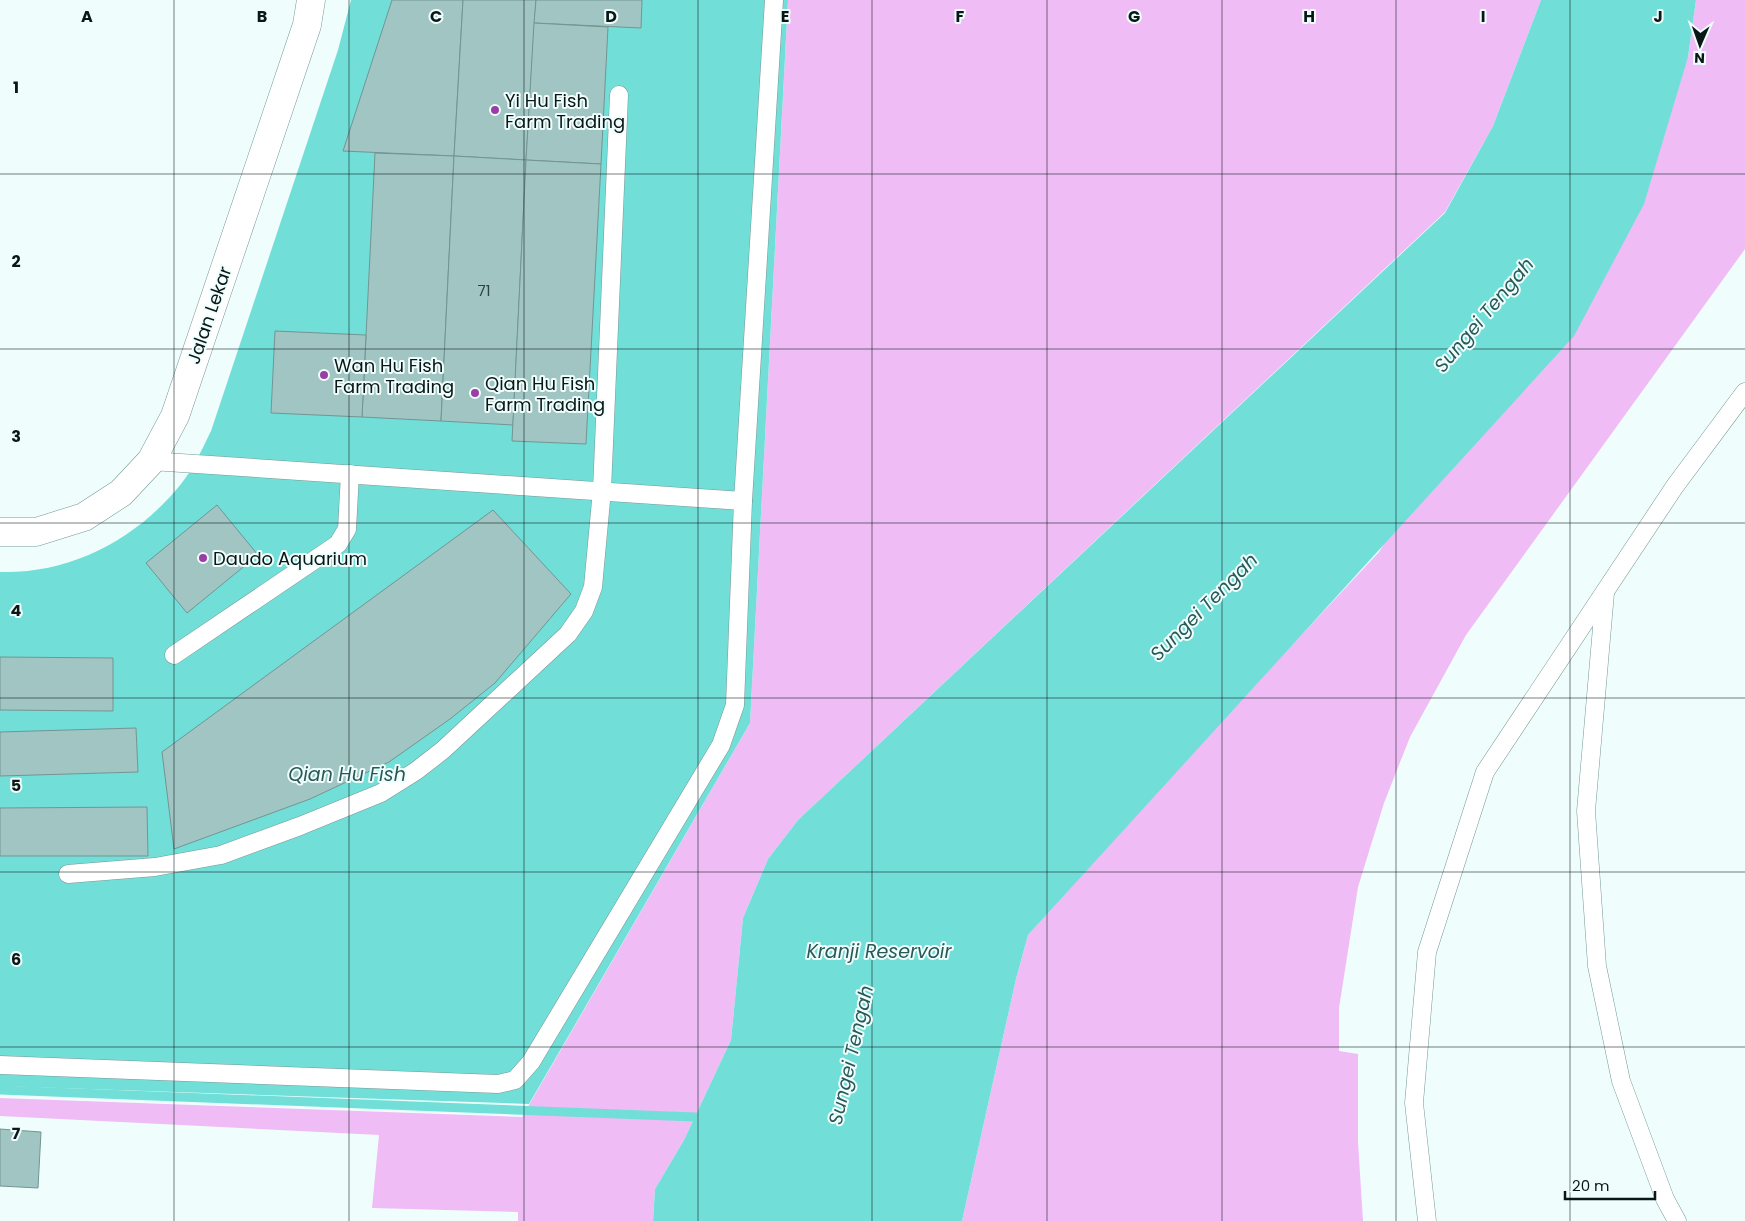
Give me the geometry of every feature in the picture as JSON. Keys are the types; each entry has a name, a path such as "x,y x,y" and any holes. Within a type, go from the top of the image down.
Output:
{"street":[{"name":"Jalan Lekar","path":"0,532 36,532 84,517 121,494 151,461 178,407 307,25 310,0"}],"lane":[{"path":"0,1065 498,1084 515,1080 531,1062 721,745 730,724 735,704 743,501 774,0"},
{"path":"68,874 155,867 221,855 300,826 381,793 416,772 443,750 568,634 584,611 593,588 602,490 619,95"},
{"path":"1427,1221 1414,1103 1427,952 1485,772 1675,486 1745,392"},
{"path":"151,461 743,501"},
{"path":"174,655 338,544 347,529 350,474"},
{"path":"1606,590 1586,811 1597,966 1621,1081 1665,1199 1677,1221"}],"shaded area":[{"path":"788,0 1541,0 1493,126 1445,212 798,820 768,859 743,918 731,1040 684,1140 655,1189 653,1221 518,1221 518,1212 372,1208 379,1135 0,1116 0,1098 522,1117 750,723"},
{"path":"1696,0 1745,0 1745,249 1466,635 1410,737 1384,803 1358,887 1339,1008 1339,1051 1358,1054 1358,1142 1363,1221 962,1221 1016,979 1028,935 1217,725 1379,552 1688,57"}],"water":[{"name":"Qian Hu Fish","path":"351,0 788,0 750,723 529,1104 0,1086 0,572 52,567 77,560 101,549 123,537 164,504 190,471 211,431 338,50"},
{"name":"Kranji Reservoir","path":"1541,0 1696,0 1688,57 1644,204 1574,336 1028,935 1016,979 962,1221 653,1221 655,1189 684,1140 731,1040 743,918 768,859 798,820 1445,213 1493,126"}],"building":[{"path":"392,0 463,0 454,156 343,151"},
{"path":"463,0 536,0 526,160 454,156"},
{"path":"536,0 642,0 641,28 534,23"},
{"path":"534,23 608,27 601,164 526,160"},
{"path":"375,153 454,156 441,421 362,417"},
{"path":"454,156 526,160 513,425 441,421"},
{"path":"526,160 601,164 586,444 512,441"},
{"path":"275,331 366,335 362,417 271,413"},
{"path":"217,505 258,555 187,613 146,563"},
{"path":"493,510 571,594 495,683 450,719 389,762 310,799 174,849 162,752"},
{"path":"0,657 113,658 113,711 0,710"},
{"path":"136,728 138,772 0,776 0,732"},
{"path":"147,807 148,856 0,856 0,808"},
{"path":"0,1129 41,1132 38,1188 0,1186"}],"waterway":[{"path":"0,1090 695,1117 706,1121"}],"place":[{"name":"Yi Hu Fish Farm Trading","path":"495,110"},
{"name":"Wan Hu Fish Farm Trading","path":"324,375"},
{"name":"Qian Hu Fish Farm Trading","path":"475,393"},
{"name":"Daudo Aquarium","path":"203,558"}],"water label":[{"name":"Sungei Tengah","path":"1484,315"},
{"name":"Sungei Tengah","path":"1204,607"},
{"name":"Sungei Tengah","path":"851,1055"}]}
